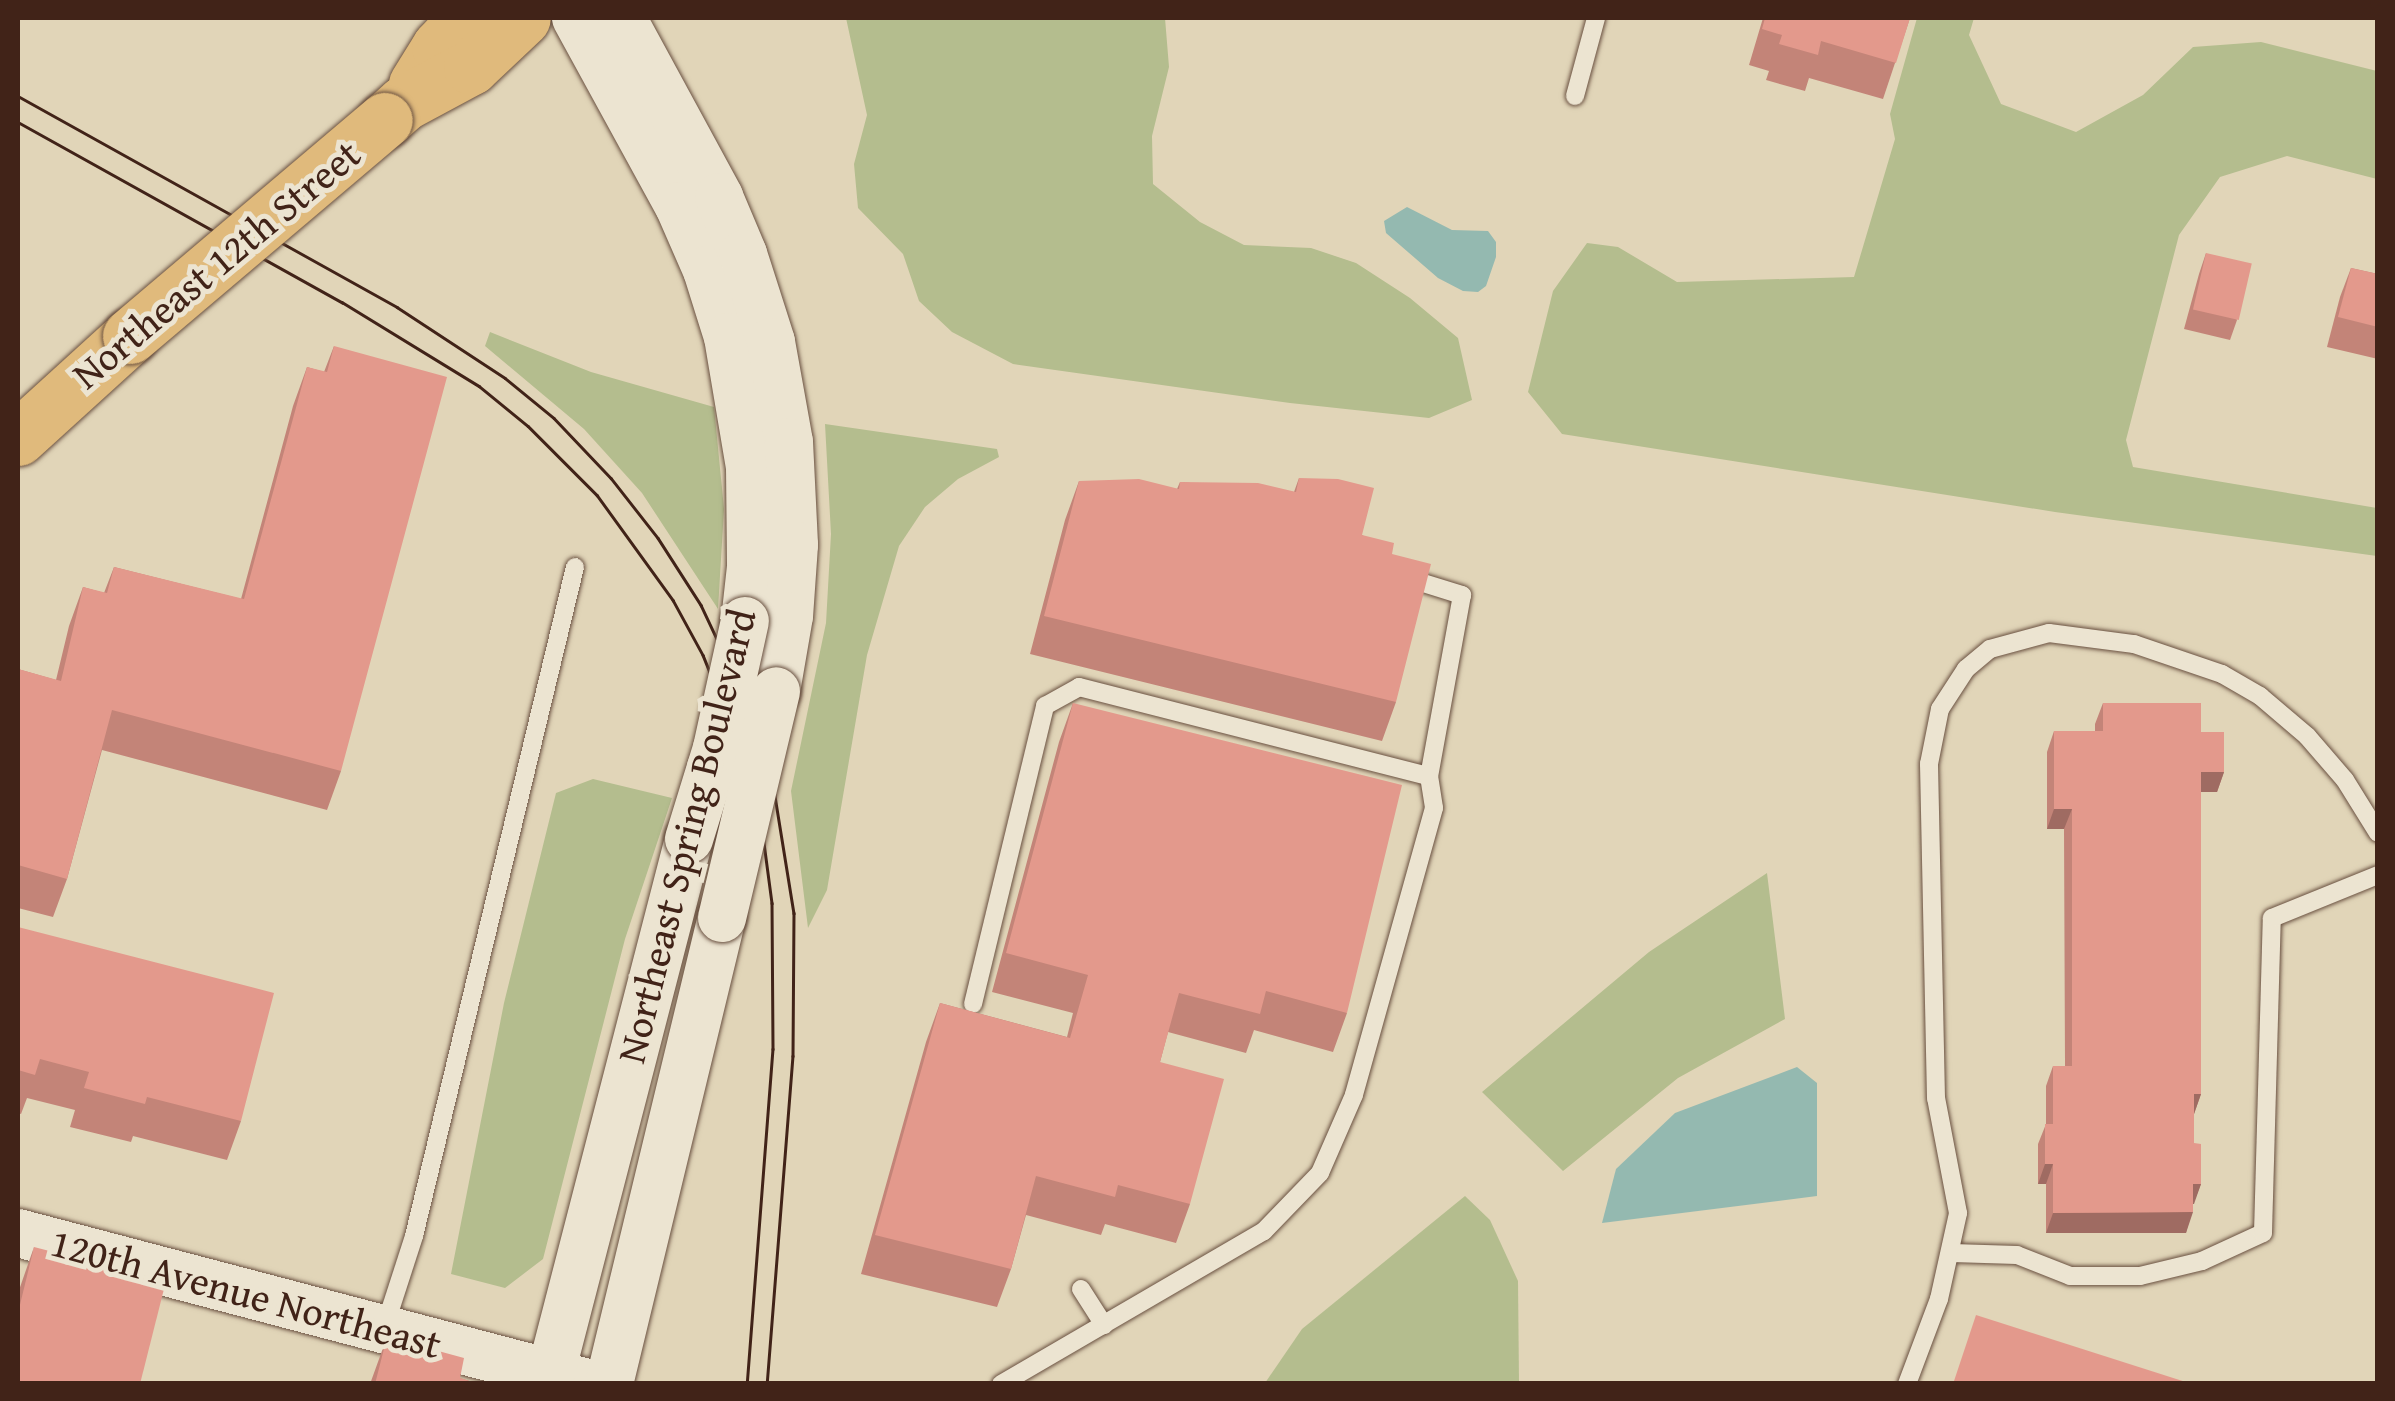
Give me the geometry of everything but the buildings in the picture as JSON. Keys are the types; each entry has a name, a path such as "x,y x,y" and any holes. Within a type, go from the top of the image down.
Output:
{"main road":[{"name":"Northeast 12th Street","path":"394,112 439,47 466,18"},
{"name":"Northeast 12th Street","path":"21,431 394,112 471,67 523,18"}],"street":[{"name":"Northeast Spring Boulevard","path":"576,18 656,162 696,246 768,438 794,545 790,616 776,691 609,1384"},
{"name":"Northeast Spring Boulevard","path":"563,1380 689,839 718,748 745,621 752,514 768,438 770,342 743,254 695,150 622,18"},
{"name":"120th Avenue Northeast","path":"18,1233 563,1380"}],"lane":[{"path":"1574,96 1596,18"},
{"path":"384,1330 414,1236 575,568"},
{"path":"1001,1384 1264,1231 1320,1173 1354,1095 1434,808 1429,776 1462,595 1396,574"},
{"path":"1908,1384 1952,1253 1958,1213 1936,1098 1929,764 1940,709 1966,668 1990,649 2049,633 2134,644 2222,674 2260,696 2306,736 2345,780 2378,833"},
{"path":"973,1004 1045,706 1079,687 1429,776"},
{"path":"1952,1253 2017,1255 2070,1276 2140,1276 2202,1261 2263,1234 2272,918 2378,876"},
{"path":"1081,1290 1104,1326"}],"green space":[{"path":"846,18 1165,18 1169,67 1152,136 1153,184 1200,222 1244,245 1311,248 1356,263 1410,298 1458,338 1472,400 1429,418 1290,403 1013,364 952,332 919,301 903,254 858,208 854,164 867,115"},
{"path":"1917,18 1974,18 1969,35 2001,104 2076,132 2143,95 2193,47 2261,42 2377,71 2377,179 2287,156 2220,177 2179,235 2126,440 2133,467 2377,508 2377,556 2055,512 1562,434 1528,392 1553,291 1587,243 1618,247 1677,282 1854,277 1895,139 1890,114"},
{"path":"490,332 591,372 714,407 724,509 718,609 642,493 584,429 485,346"},
{"path":"825,424 997,449 999,457 958,479 925,507 899,546 867,655 827,890 808,928 791,791 826,623 831,534"},
{"path":"593,779 672,798 625,939 543,1259 505,1288 451,1274 504,1003 556,793"},
{"path":"1767,873 1785,1019 1678,1078 1563,1171 1482,1092 1649,952"},
{"path":"1465,1196 1490,1220 1518,1281 1519,1383 1265,1383 1302,1329"}],"water":[{"path":"1407,207 1452,230 1488,231 1496,242 1496,257 1486,286 1478,292 1463,291 1438,278 1386,233 1384,221"},
{"path":"1797,1067 1817,1083 1817,1196 1602,1223 1616,1169 1675,1113"}],"tram line":[{"path":"18,96 397,307 505,378 554,418 611,478 658,538 701,605 741,690 774,790 794,913 793,1056 767,1384"},
{"path":"18,122 342,302 479,386 528,426 597,495 673,600 703,655 734,732 762,828 772,903 773,1049 747,1384"}]}
